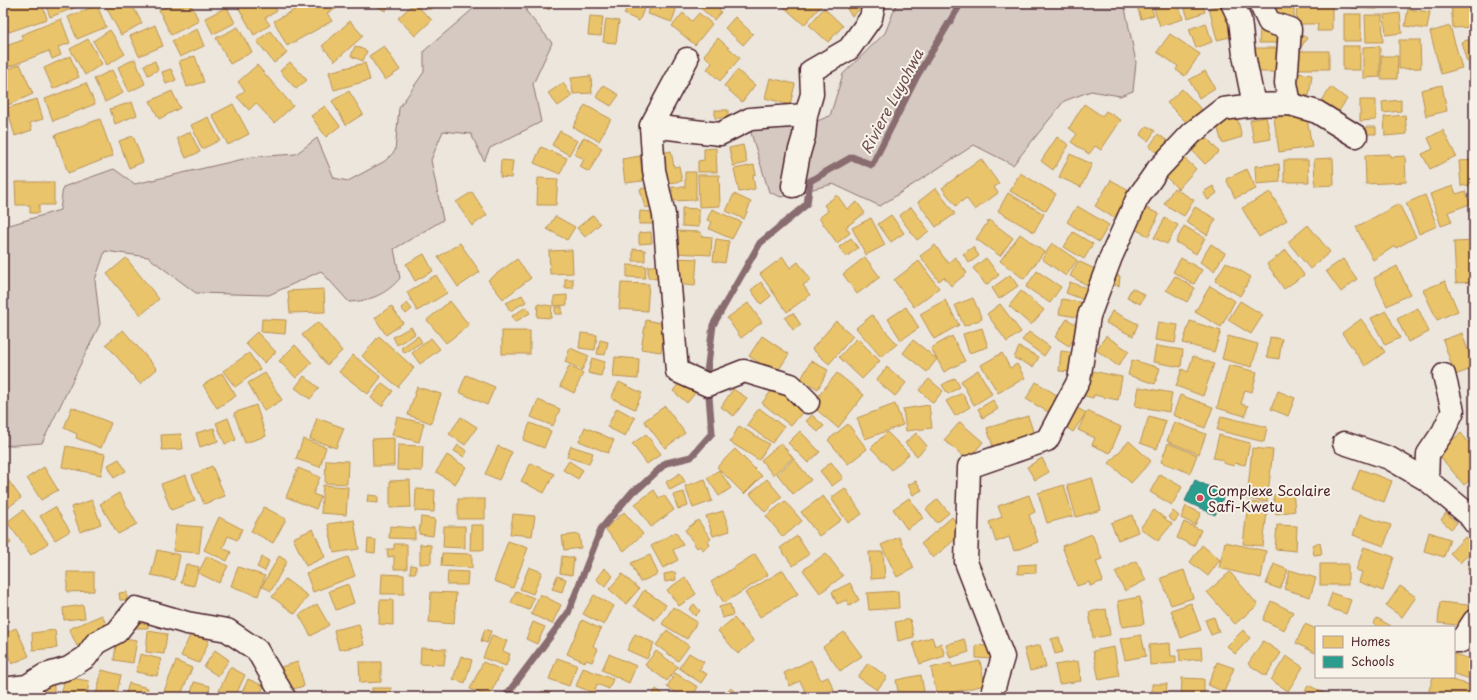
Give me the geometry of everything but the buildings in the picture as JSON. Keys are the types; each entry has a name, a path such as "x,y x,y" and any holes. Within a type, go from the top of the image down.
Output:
{"street":[{"path":"793,186 799,153 804,136 806,115 812,94 811,71 849,49 872,18 874,3"},
{"path":"1232,3 1240,20 1244,56 1254,105"},
{"path":"1260,3 1269,22 1290,29 1286,83 1290,104"},
{"path":"687,59 651,126 654,170 664,215 677,372 708,385 744,371 791,384 808,402"},
{"path":"991,697 1003,657 966,562 969,467 1047,440 1079,380 1089,316 1111,256 1138,199 1158,170 1192,133 1223,109 1254,105 1290,104 1317,112 1356,136"},
{"path":"651,126 720,134 750,119 806,115"},
{"path":"1427,480 1428,454 1443,432 1453,411 1444,375"},
{"path":"1344,443 1389,458 1427,480 1469,515 1474,522"},
{"path":"3,689 27,686 46,675 69,668 86,657 96,644 117,632 136,608 187,623 227,630 257,650 284,697"},
{"path":"1455,641 1461,641 1474,620"}],"shaded area":[{"path":"480,3 531,3 526,11 552,43 533,84 541,122 490,148 484,161 471,134 443,131 431,160 443,220 394,249 400,278 395,284 378,296 349,302 321,271 269,295 196,293 148,257 105,251 95,280 100,324 42,443 3,446 3,227 60,210 63,187 114,169 135,184 252,157 296,154 317,138 334,178 348,181 385,161 395,151 399,108 424,72 424,51"},
{"path":"897,3 1124,3 1136,62 1133,91 1120,96 1091,91 1064,101 1013,165 974,145 880,206 833,184 781,197 769,192 745,113 817,121 830,116 843,74 885,33"}],"waterway":[{"name":"Riviere Luyohwa","path":"505,697 568,613 601,529 633,491 639,488 666,463 691,457 712,433 707,372 713,325 760,243 807,204 810,181 852,157 872,165 917,76 961,3"}],"place":[{"name":"Complexe Scolaire Safi-Kwetu","path":"1200,498"}]}
